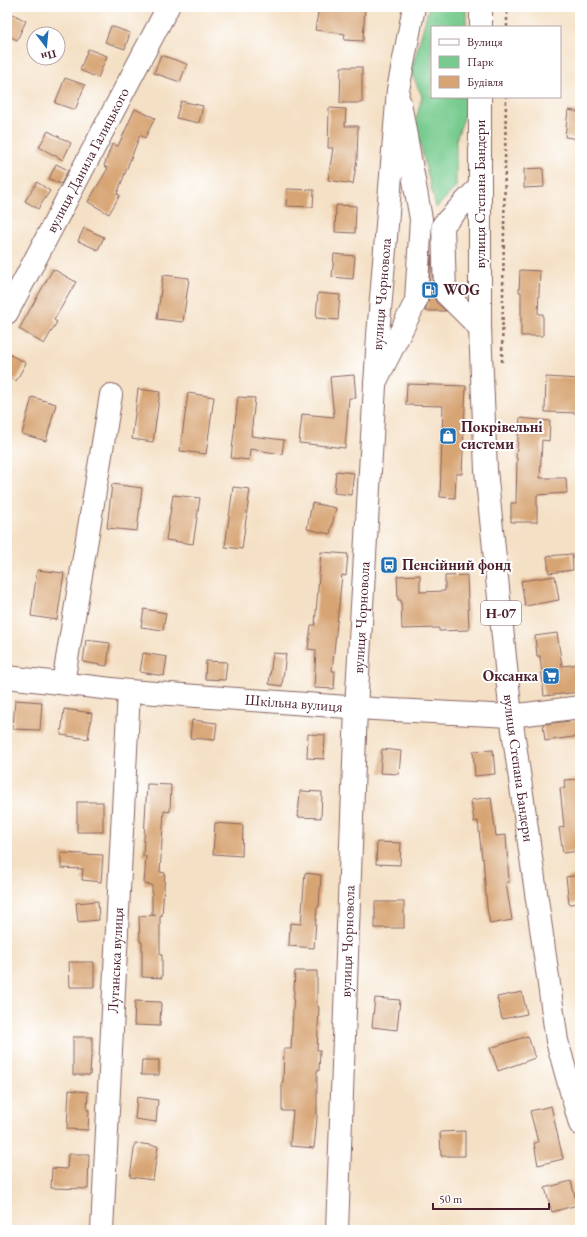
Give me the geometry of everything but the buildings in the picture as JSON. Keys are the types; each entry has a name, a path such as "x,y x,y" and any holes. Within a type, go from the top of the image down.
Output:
{"main road":[{"name":"вулиця Данила Галицького","path":"7,313 168,7"},
{"name":"вулиця Чорновола","path":"337,1230 356,708 375,383 398,90 414,7"},
{"path":"480,7 480,26"},
{"path":"375,383 416,301 421,218 398,90"},
{"name":"вулиця Степана Бандери","path":"480,98 480,328 486,470 511,716 557,1041 580,1124"},
{"path":"480,186 443,225 445,293 480,328"},
{"path":"63,683 111,395"},
{"name":"Шкільна вулиця","path":"7,677 129,691 356,708 511,716 580,707"},
{"name":"Луганська вулиця","path":"102,1230 129,691"}],"path":[{"path":"507,7 507,26"},
{"path":"502,368 506,98"}],"green space":[{"path":"429,7 466,7 466,26 431,26 431,98 467,98 467,109 456,140 456,187 436,208 415,124 422,96 411,72"}],"place":[{"name":"WOG","path":"430,290"},
{"name":"Покрівельні системи","path":"448,436"},
{"name":"Пенсійний фонд","path":"389,565"},
{"name":"Оксанка","path":"551,676"}]}
